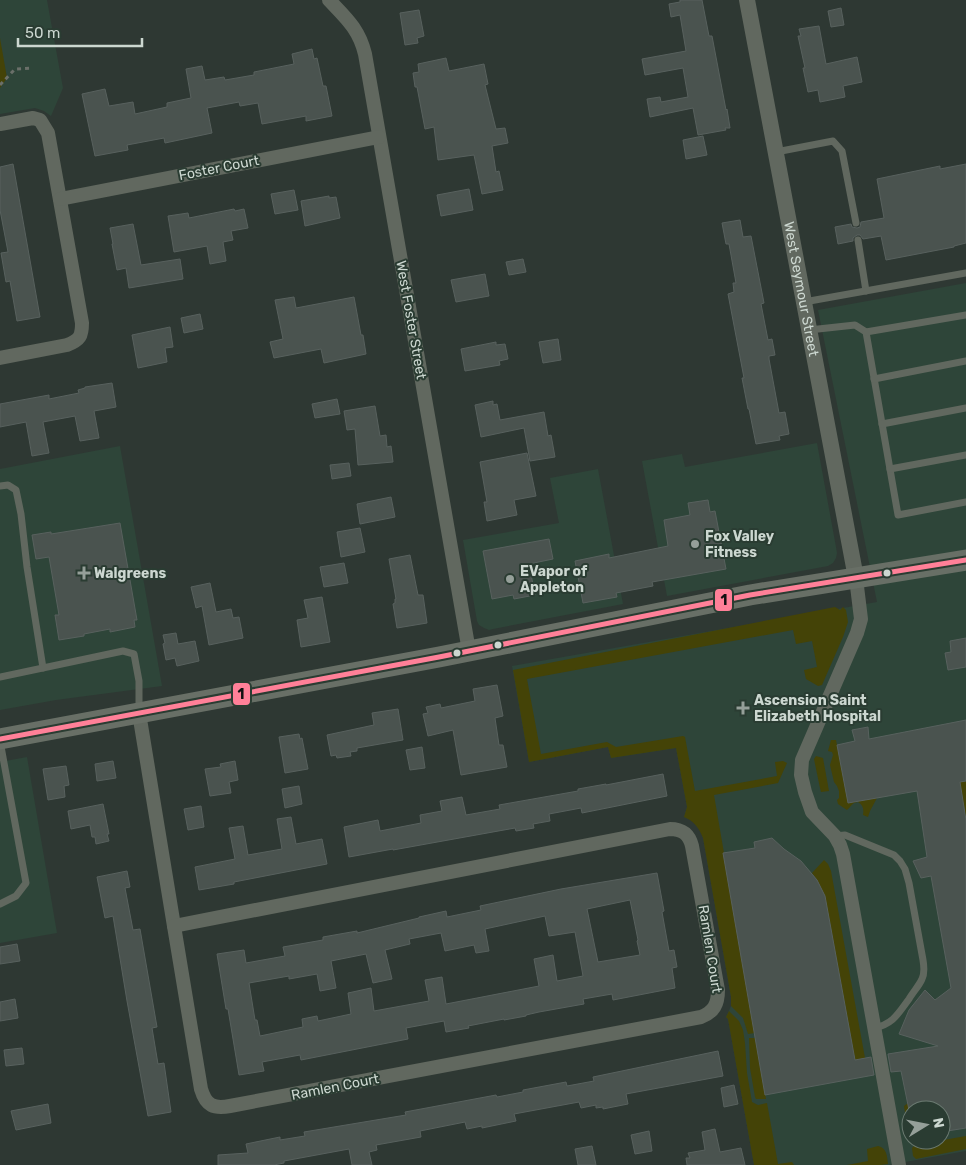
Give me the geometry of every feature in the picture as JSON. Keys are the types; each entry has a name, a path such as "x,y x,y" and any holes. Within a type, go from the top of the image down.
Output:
{"main road":[{"path":"0,739 469,651 750,595 966,560"}],"street":[{"name":"West Foster Street","path":"329,0 356,30 362,42 469,651"},
{"name":"West Seymour Street","path":"747,0 856,578"},
{"path":"0,124 33,118 40,120 48,133 82,323 80,337 75,342 0,358"},
{"name":"Foster Court","path":"60,199 379,137"},
{"path":"856,578 861,619 857,633 802,760 801,774 812,812 835,836 843,854 899,1165"},
{"name":"Ramlen Court","path":"139,713 174,926 201,1090 208,1103 212,1106 218,1108 230,1106 701,1017 711,1012 715,1007 718,997 692,846 688,836 676,829 174,926"}],"lane":[{"path":"775,152 833,141 842,151 856,223"},
{"path":"858,240 866,291"},
{"path":"804,302 966,273"},
{"path":"809,330 855,325 866,332 966,315"},
{"path":"866,332 898,515 966,502"},
{"path":"874,379 966,361"},
{"path":"882,424 966,408"},
{"path":"890,469 966,455"},
{"path":"0,486 8,485 16,490 21,514 26,567 43,668"},
{"path":"0,677 123,651 134,654 139,681 139,713"},
{"path":"0,739 26,883 16,896 0,904"},
{"path":"835,836 844,835 894,855 905,869 909,883 924,971 919,985 900,1013 884,1026 874,1028"}],"path":[{"path":"0,85 15,69 33,68"}],"shaded area":[{"path":"0,0 47,0 63,88 51,116 35,108 0,114"},
{"path":"0,38 7,78 0,88"},
{"name":"Ascension Saint Elizabeth Hospital","path":"966,283 966,1151 889,1165 754,1165 728,1019 726,1017 731,1006 731,997 703,838 693,821 684,817 687,807 676,748 611,758 608,747 529,762 512,666 877,602 818,310"},
{"path":"817,443 837,553 833,563 828,566 667,596 642,461 682,454 685,467"},
{"path":"120,446 162,686 56,700 0,710 0,469"},
{"path":"598,469 623,604 489,630 479,625 463,540 559,523 550,478"},
{"path":"835,607 840,610 843,607 846,610 848,622 822,685 818,686 806,679 804,670 817,667 812,641 796,644 793,630 527,679 541,754 607,742 616,747 683,736 685,737 695,791 777,776 775,762 783,761 787,763 778,783 714,795 755,1033 748,1034 743,1018 731,1006 703,838 696,825 684,817 687,807 676,748 611,758 608,747 529,762 513,670"},
{"path":"831,740 836,740 848,803 877,798 868,817 863,815 863,807 858,802 847,810 838,804 839,791 834,782 830,765 833,755 832,752 828,751"},
{"path":"816,756 823,758 829,791 821,792 814,759"},
{"path":"27,757 57,933 0,943 0,762"},
{"path":"966,781 966,820 960,782"},
{"path":"824,860 831,871 865,1058 855,1060 825,896 812,873"},
{"path":"729,1011 739,1021 743,1030 752,1102 758,1105 767,1103 778,1164 792,1162 794,1165 754,1165 728,1019 726,1017"},
{"path":"749,1038 755,1038 766,1099 756,1099 755,1097 750,1068"},
{"path":"966,1136 966,1149 916,1159 913,1156 912,1150 951,1150 951,1139"},
{"path":"878,1146 885,1150 888,1164 847,1165 868,1161 867,1149"}],"building":[{"path":"680,0 702,0 709,36 712,36 727,109 730,128 725,128 726,130 698,135 693,108 650,117 647,99 660,97 661,102 688,97 683,68 645,75 642,59 686,51 680,15 671,17 669,4 680,2"},
{"path":"841,8 844,25 831,27 828,11"},
{"path":"419,10 424,36 417,38 418,43 405,45 400,13"},
{"path":"819,26 826,64 857,57 862,82 843,86 845,97 820,102 818,90 808,92 798,36 801,36 799,29"},
{"path":"312,49 314,59 317,58 323,86 326,86 332,116 306,121 306,116 262,124 258,103 240,106 239,102 207,108 212,133 165,143 164,138 127,145 128,150 95,156 82,94 105,89 109,106 133,102 135,114 167,107 167,103 191,98 186,69 202,66 205,80 224,77 225,80 254,75 254,72 294,64 292,54"},
{"path":"446,58 449,71 484,64 488,84 485,85 496,129 505,128 508,143 492,146 496,172 499,171 503,190 482,194 474,155 438,160 434,127 425,129 413,73 419,72 418,64"},
{"path":"703,136 707,155 686,159 683,140"},
{"path":"13,164 40,317 17,321 10,281 6,282 1,253 8,252 0,210 0,167"},
{"path":"966,164 966,243 886,260 881,236 863,239 860,235 857,235 853,238 853,241 838,244 835,227 851,224 852,227 857,228 860,227 861,222 884,218 877,179 940,166 940,169"},
{"path":"469,189 473,210 441,216 437,195"},
{"path":"294,190 298,210 275,214 271,194"},
{"path":"329,196 329,198 336,197 340,218 305,226 301,201"},
{"path":"234,209 235,211 244,209 248,228 231,231 233,240 223,242 226,261 210,264 207,246 174,252 168,216 188,213 189,218"},
{"path":"740,220 743,237 751,236 764,303 761,304 768,340 772,339 775,355 769,356 769,359 779,413 785,412 789,434 779,436 780,440 756,444 742,378 744,378 728,294 734,292 733,283 736,283 729,244 726,244 722,223"},
{"path":"133,224 141,265 180,259 183,279 129,288 126,268 117,270 110,228"},
{"path":"523,259 526,272 509,275 506,262"},
{"path":"485,274 489,296 456,302 451,280"},
{"path":"294,297 296,308 354,297 366,354 324,363 321,349 274,358 270,342 283,339 275,300"},
{"path":"200,314 203,329 184,333 181,318"},
{"path":"170,327 173,347 165,348 167,362 138,368 132,335"},
{"path":"558,339 561,360 543,363 539,342"},
{"path":"496,342 496,345 505,344 508,359 499,361 500,365 465,371 461,349"},
{"path":"112,383 116,407 94,411 99,438 80,441 75,416 43,422 49,453 32,456 26,422 0,427 0,404 49,395 49,399 79,393 78,390 85,387"},
{"path":"337,399 340,414 315,418 312,404"},
{"path":"493,401 493,405 497,404 500,420 544,412 548,436 551,435 555,457 530,461 524,428 481,437 475,405"},
{"path":"375,406 380,436 386,435 387,447 391,446 393,462 358,465 355,429 347,430 344,411"},
{"path":"527,453 536,496 514,500 517,515 487,521 484,502 487,502 480,462"},
{"path":"349,463 351,476 332,479 330,465"},
{"path":"391,497 395,517 360,524 357,504"},
{"path":"708,500 710,512 715,511 726,569 652,582 653,586 616,593 617,597 583,603 575,561 609,554 609,558 668,546 664,520 690,515 688,503"},
{"name":"Walgreens","path":"120,523 137,620 134,620 135,627 110,632 110,629 59,640 55,615 59,615 49,557 36,559 32,535 51,532 51,534"},
{"path":"360,528 365,552 341,557 337,532"},
{"name":"EVapor of Appleton","path":"549,539 553,559 529,564 535,595 514,599 513,595 492,599 483,551"},
{"path":"410,555 418,595 423,595 427,623 397,628 393,604 396,599 389,559"},
{"path":"344,563 348,583 324,587 320,567"},
{"path":"210,583 216,612 231,609 233,618 239,617 243,638 209,645 202,606 196,608 191,587"},
{"path":"322,597 330,642 301,647 297,620 308,618 304,600"},
{"path":"176,633 178,644 195,641 199,661 177,666 175,658 166,660 163,635"},
{"path":"966,638 966,667 948,670 945,653 951,652 950,641"},
{"path":"497,685 503,716 495,718 499,745 503,745 507,767 461,775 453,730 428,736 423,714 428,713 426,707 440,704 441,708 475,701 473,689"},
{"path":"398,709 403,740 357,748 357,751 350,752 351,756 337,758 336,755 331,756 327,735 374,725 372,713"},
{"path":"966,720 966,781 960,782 966,820 966,1128 951,1130 951,1100 907,1100 901,1071 891,1072 888,1054 938,1046 899,1034 909,1010 925,990 935,1000 951,988 931,876 921,878 913,861 927,857 917,791 848,803 837,745 855,741 852,730 868,727 869,739"},
{"path":"299,734 300,739 302,738 308,769 285,773 279,737"},
{"path":"422,747 425,768 410,770 406,750"},
{"path":"113,761 116,778 97,781 95,764"},
{"path":"235,761 238,780 229,782 231,793 210,796 205,769 221,767 220,764"},
{"path":"66,766 69,785 64,786 65,797 48,800 43,769"},
{"path":"663,774 667,796 582,813 581,808 549,814 550,821 533,824 534,828 516,831 515,828 349,857 344,827 378,820 380,831 421,823 420,815 442,811 440,801 462,797 466,815 500,809 499,805"},
{"path":"299,786 302,804 285,808 282,789"},
{"path":"103,804 109,841 96,844 95,837 92,837 90,825 71,829 68,811"},
{"path":"201,806 204,827 188,830 184,809"},
{"path":"291,817 296,844 322,839 327,864 199,890 195,867 235,859 229,828 243,826 248,855 282,849 277,819"},
{"path":"772,838 801,861 817,880 825,896 855,1060 871,1057 874,1075 765,1095 723,853 755,848 754,842"},
{"path":"127,871 130,887 125,888 133,930 140,929 157,1027 152,1028 158,1064 164,1063 171,1112 148,1116 113,916 105,918 97,877"},
{"path":"657,873 669,951 674,950 677,967 672,968 675,988 613,1000 612,994 583,999 584,1004 468,1026 469,1028 446,1032 444,1021 406,1028 408,1039 301,1060 300,1055 262,1062 264,1071 239,1075 217,954 244,950 246,963 285,956 283,947 323,940 323,937 357,931 357,933 446,911 447,917 481,910 480,906 561,889","holes":["630,900 640,955 598,962 587,909","545,916 549,936 575,932 583,976 557,981 553,955 534,959 539,986 446,1004 442,977 425,980 429,1001 374,1011 371,988 348,993 351,1014 318,1021 317,1016 302,1019 303,1027 260,1036 257,1020 255,1020 249,983 289,976 289,979 317,974 320,991 336,988 331,961 366,954 373,983 392,979 385,950 410,944 409,939 441,933 445,951 474,945 476,953 489,951 485,929"]},
{"path":"17,944 20,961 0,964 0,947"},
{"path":"15,999 18,1018 0,1021 0,1002"},
{"path":"22,1048 24,1064 6,1066 4,1050"},
{"path":"718,1051 723,1076 626,1094 628,1104 603,1109 603,1107 596,1108 596,1105 581,1108 579,1102 514,1114 516,1121 482,1128 482,1126 467,1129 465,1122 420,1131 421,1137 376,1145 377,1150 369,1152 372,1165 352,1165 349,1149 284,1161 284,1163 274,1165 218,1165 218,1155 248,1153 246,1144 280,1137 280,1140 305,1136 304,1132 406,1115 405,1112 496,1095 497,1097 566,1082 567,1086 594,1081 593,1077"},
{"path":"734,1085 738,1104 724,1107 721,1088"},
{"path":"48,1104 51,1123 16,1130 11,1111"},
{"path":"715,1129 720,1152 741,1148 745,1165 687,1165 686,1158 690,1158 688,1153 705,1150 702,1132"},
{"path":"649,1131 652,1151 635,1154 631,1135"},
{"path":"592,1146 596,1165 578,1165 575,1149"}],"transit line":[{"name":"1","path":"0,739 439,657 750,595 966,560"}],"place":[{"name":"Fox Valley Fitness","path":"695,544"},
{"name":"Walgreens","path":"84,573"},
{"name":"EVapor of Appleton","path":"510,579"},
{"name":"Ascension Saint Elizabeth Hospital","path":"743,708"}]}
